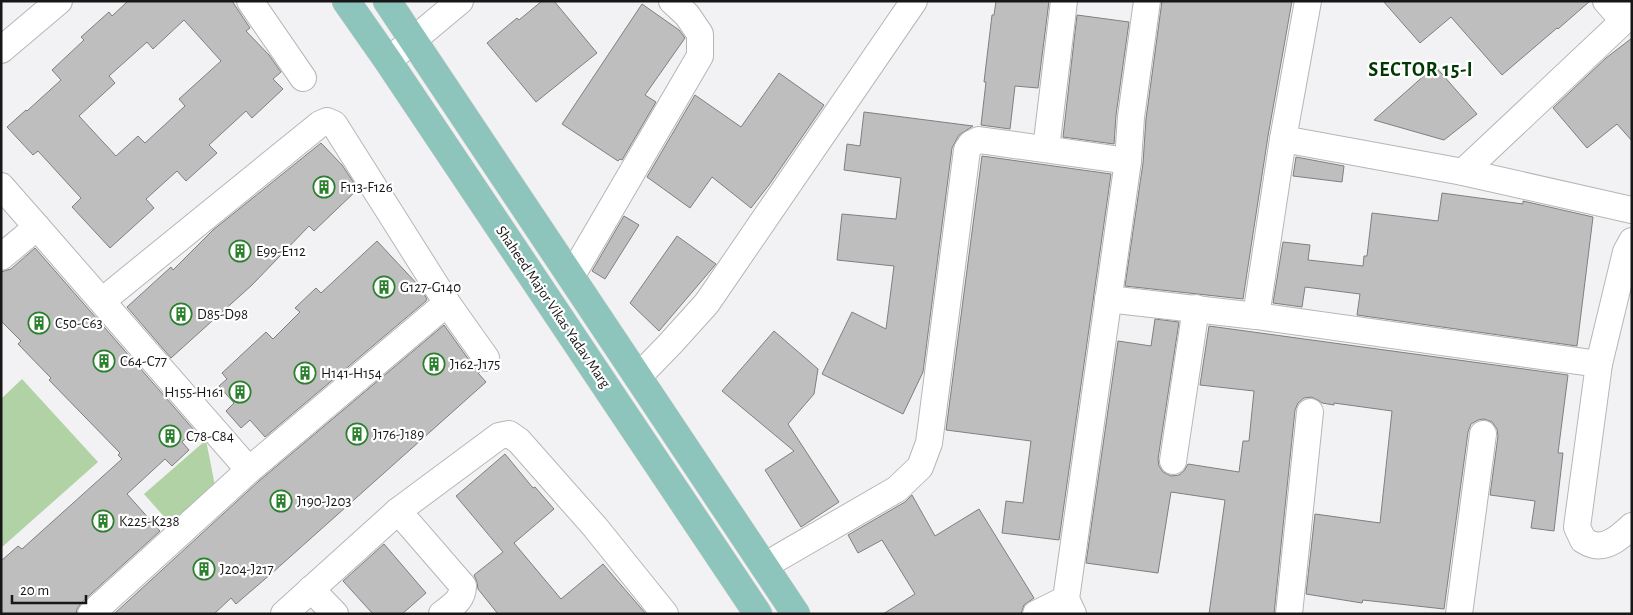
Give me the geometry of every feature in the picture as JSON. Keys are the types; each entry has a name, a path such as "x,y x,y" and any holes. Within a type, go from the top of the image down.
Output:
{"main road":[{"name":"Shaheed Major Vikas Yadav Marg","path":"346,1 758,614"},
{"name":"Shaheed Major Vikas Yadav Marg","path":"387,1 796,614"}],"street":[{"path":"1,50 59,1"},
{"path":"250,1 303,78"},
{"path":"388,61 460,1"},
{"path":"571,277 700,56 700,34 687,15 672,1"},
{"path":"638,377 707,303 914,1"},
{"path":"1046,149 1064,1"},
{"path":"1036,614 1070,606 1147,1"},
{"path":"1256,316 1283,139 1308,1"},
{"path":"1463,172 1628,17 1606,1"},
{"path":"102,300 312,130 327,121 334,124 447,303 486,358"},
{"path":"1283,139 1463,172 1632,210"},
{"path":"764,566 898,489 920,467 929,443 967,150 971,144 979,140 1128,161"},
{"path":"1,186 249,470"},
{"path":"1,257 37,227"},
{"path":"1632,241 1626,252 1599,364 1578,527 1582,540 1594,545 1613,541 1632,526"},
{"path":"1108,298 1256,316 1599,364"},
{"path":"91,614 249,470 447,303"},
{"path":"1173,461 1196,308"},
{"path":"1289,614 1310,412"},
{"path":"284,614 398,511 499,436 509,434 519,441 595,527 665,614"},
{"path":"1459,614 1484,434"},
{"path":"398,511 463,586 463,594 459,600 442,614"},
{"path":"311,589 335,614"}],"green space":[{"path":"22,379 98,462 1,548 1,399"},
{"path":"206,440 216,491 175,529 144,494"}],"building":[{"path":"128,1 232,1 250,28 246,31 269,55 281,72 273,79 283,89 252,118 246,111 209,145 217,153 186,181 177,171 146,199 154,208 110,248 72,207 81,198 38,151 33,155 7,127 61,80 52,70 84,40 81,37 109,12 112,16","holes":["184,20 221,61 179,99 185,106 145,143 138,136 116,156 79,116 115,83 109,76 147,42 153,49"]},
{"path":"542,1 554,1 597,53 536,102 487,43 517,18 519,20"},
{"path":"996,1 1049,1 1038,88 1015,86 1010,129 981,125 992,15 994,15"},
{"path":"1162,1 1292,1 1268,136 1243,299 1125,286 1143,163 1146,119"},
{"path":"1383,1 1590,1 1502,75 1451,17 1420,43"},
{"path":"642,4 679,30 685,38 645,95 656,102 622,160 618,161 562,124"},
{"path":"1077,15 1129,22 1116,115 1114,144 1063,137"},
{"path":"1632,38 1632,141 1617,124 1587,148 1553,108 1606,58"},
{"path":"1435,66 1477,114 1444,140 1374,120"},
{"path":"779,73 824,105 751,208 712,177 690,208 647,177 695,95 741,127"},
{"path":"864,112 973,126 959,135 952,148 923,372 903,414 822,374 852,312 886,329 894,266 837,260 842,214 896,219 901,178 844,170 847,144 860,146"},
{"path":"321,143 342,165 358,189 314,231 309,226 252,285 171,358 127,307 171,267 173,270 213,230"},
{"path":"982,156 1111,174 1059,540 1002,533 1006,501 1023,503 1031,441 946,430"},
{"path":"1296,157 1344,166 1342,182 1293,176"},
{"path":"1442,193 1523,204 1523,201 1593,217 1577,346 1357,315 1360,294 1305,287 1302,307 1273,303 1283,242 1310,245 1308,260 1363,266 1364,256 1367,256 1372,213 1438,221"},
{"path":"624,216 639,225 605,279 592,271"},
{"path":"677,236 716,264 659,331 630,303"},
{"path":"377,241 419,286 427,299 426,301 265,437 250,420 241,428 226,411 234,403 219,386 227,379 222,373 266,332 273,339 300,312 295,308 316,288 321,293"},
{"path":"35,248 194,430 182,442 189,450 172,466 165,459 127,494 160,531 81,603 76,614 1,614 1,561 18,546 22,549 122,459 118,455 120,453 49,380 51,378 18,344 21,341 1,321 1,272 11,269"},
{"path":"1155,319 1179,322 1158,459 1159,466 1163,472 1171,476 1179,475 1188,464 1239,472 1243,441 1249,441 1254,391 1200,385 1209,326 1568,375 1558,453 1563,453 1554,531 1531,528 1535,501 1490,495 1498,436 1497,429 1492,422 1484,419 1478,420 1471,424 1468,432 1444,609 1363,600 1362,603 1306,594 1315,514 1380,523 1392,411 1322,403 1311,397 1304,398 1298,403 1295,410 1274,614 1209,614 1225,500 1171,492 1158,573 1086,563 1118,341 1151,346"},
{"path":"444,325 486,382 272,573 236,604 231,598 214,614 114,614 259,481"},
{"path":"774,331 818,369 814,394 788,424 839,502 801,527 765,470 794,451 722,391"},
{"path":"505,454 533,488 535,487 554,509 514,543 561,599 603,564 646,614 498,614 478,589 474,575 503,552 456,496"},
{"path":"912,495 935,536 979,509 1034,598 1024,605 1021,614 883,614 915,594 882,540 858,553 848,535 905,502"},
{"path":"384,544 426,593 402,614 373,614 343,581"}],"place":[{"name":"F113-F126","path":"324,187"},
{"name":"E99-E112","path":"240,251"},
{"name":"G127-G140","path":"384,287"},
{"name":"D85-D98","path":"181,314"},
{"name":"C50-C63","path":"39,323"},
{"name":"C64-C77","path":"104,361"},
{"name":"J162-J175","path":"434,364"},
{"name":"H141-H154","path":"305,373"},
{"name":"H155-H161","path":"240,392"},
{"name":"J176-J189","path":"357,434"},
{"name":"C78-C84","path":"170,436"},
{"name":"J190-J203","path":"281,501"},
{"name":"K225-K238","path":"103,521"},
{"name":"J204-J217","path":"204,569"}],"district":[{"name":"SECTOR 15-I","path":"1421,70"}]}
